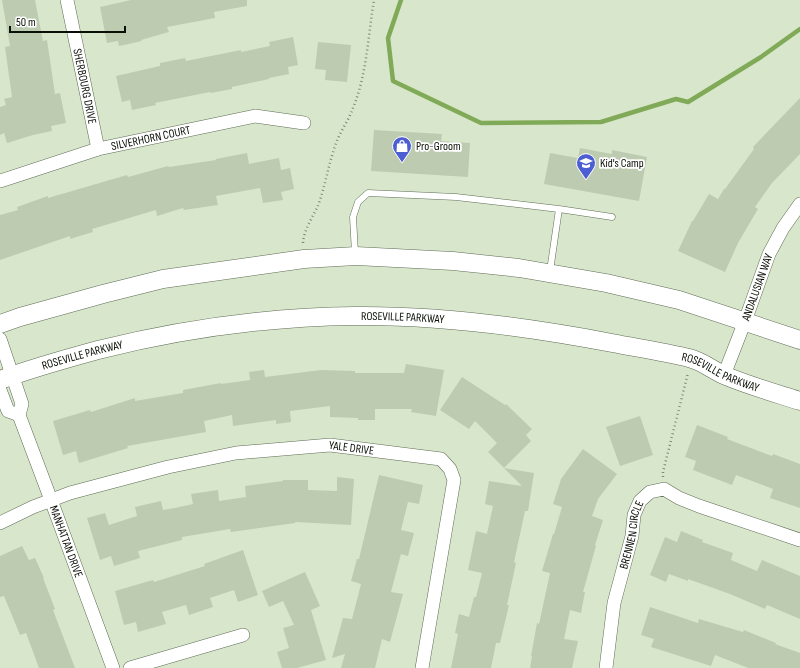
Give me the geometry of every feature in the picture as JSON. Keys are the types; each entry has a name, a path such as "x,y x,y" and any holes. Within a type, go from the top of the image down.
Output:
{"main road":[{"path":"0,324 103,294 163,279 304,259 356,256 453,261 519,268 606,283 679,300 800,340"},
{"name":"ROSEVILLE PARKWAY","path":"6,378 71,357 125,343 210,328 308,318 395,316 512,326 587,338 692,358 724,375 800,402"}],"street":[{"name":"SHERBOURG DRIVE","path":"68,0 98,149"},
{"name":"SILVERHORN COURT","path":"0,181 98,149 255,116 304,123"},
{"name":"ANDALUSIAN WAY","path":"724,375 769,254 783,228 800,204"},
{"name":"MANHATTAN DRIVE","path":"1,342 6,378 22,404 19,415 113,668"},
{"name":"MANHATTAN DRIVE","path":"0,390 8,411 19,415"},
{"name":"YALE DRIVE","path":"51,500 70,493 160,469 236,453 330,445 441,459 450,470 454,480 422,668"},
{"path":"664,490 679,498 700,506 800,540"},
{"name":"BRENNEN CIRCLE","path":"606,668 614,603 632,536 634,516 640,501 650,492 664,490"},
{"path":"0,523 51,500"},
{"path":"130,668 243,634"}],"lane":[{"path":"356,256 353,217 358,202 368,193 456,197 612,217"},
{"path":"550,273 559,209"}],"path":[{"path":"304,259 302,246 303,238 318,205 337,142 353,109 360,88 366,61 374,0"},
{"path":"664,490 662,472 692,358"}],"building":[{"path":"2,0 35,0 43,41 47,40 55,94 60,93 66,123 51,126 52,131 7,143 4,133 0,135 0,107 6,105 4,99 12,97 5,47 10,46"},
{"path":"131,0 247,0 247,6 214,12 215,18 167,27 169,32 141,40 142,41 119,46 118,41 107,43 100,7"},
{"path":"293,37 298,65 288,67 289,74 232,87 232,89 155,103 156,105 132,110 130,100 122,102 116,76 160,66 160,63 185,58 186,61 270,46 269,42"},
{"path":"318,42 351,45 347,82 325,80 326,70 315,69"},
{"path":"800,98 800,154 772,183 755,207 758,209 738,243 725,272 678,251 692,221 709,194 718,199 754,149 753,147"},
{"path":"374,130 442,134 441,141 470,143 468,177 371,171"},
{"path":"580,148 612,154 612,150 647,157 639,201 544,184 550,153 578,158"},
{"path":"247,153 249,164 279,158 281,170 290,168 294,189 281,192 283,200 263,203 260,188 216,196 218,205 184,210 183,208 157,216 156,210 92,229 93,232 70,239 70,236 0,260 0,215 18,210 17,207 48,196 48,198 127,175 128,177 168,166 216,160"},
{"path":"406,364 444,370 436,416 411,412 412,409 375,409 375,420 358,420 358,418 330,417 330,406 290,411 291,422 276,424 276,420 233,426 232,415 204,421 206,432 127,446 128,448 79,463 76,451 63,455 53,421 90,410 91,412 135,398 135,401 183,393 183,390 221,383 250,380 249,372 264,370 265,377 321,370 355,371 355,373 404,373"},
{"path":"462,377 505,405 506,404 532,429 526,435 531,441 504,468 488,452 497,443 475,421 469,429 440,410"},
{"path":"640,416 653,455 620,466 606,427"},
{"path":"697,425 728,437 727,439 772,456 773,454 800,464 800,508 770,498 773,489 736,475 732,485 693,470 696,461 685,457"},
{"path":"583,449 617,474 598,499 592,516 603,520 583,592 585,592 581,613 570,610 564,639 578,641 572,668 530,668 537,623 539,624 550,573 542,571 562,507 553,504 561,479"},
{"path":"504,468 534,473 528,511 525,511 514,562 516,563 507,605 509,605 500,643 496,643 491,668 451,668 458,634 455,633 459,614 469,617 482,573 468,570 476,531 487,534 493,506 485,504 489,481 522,486"},
{"path":"379,475 423,485 419,504 408,502 401,530 414,533 408,556 401,554 391,592 403,594 390,642 382,639 375,668 341,668 345,654 332,658 343,618 352,619 361,584 351,581 357,559 359,559"},
{"path":"337,477 354,479 351,525 295,522 231,532 230,529 182,537 182,540 138,551 140,558 114,566 111,556 100,560 87,518 105,513 109,525 137,516 135,507 161,501 163,510 175,508 193,504 191,494 218,490 219,501 246,497 245,486 283,480 308,480 308,490 337,491"},
{"path":"681,531 703,540 702,542 733,553 731,560 757,571 762,560 800,576 800,619 767,605 765,609 730,594 688,579 688,581 669,574 666,582 650,575 665,537 677,542"},
{"path":"22,546 29,560 35,558 44,578 55,609 53,610 75,668 39,668 26,633 20,635 4,596 0,597 0,556"},
{"path":"243,550 258,595 238,602 234,590 210,598 213,607 189,615 186,605 162,612 166,624 138,632 136,622 124,625 115,591 153,580 154,582 205,566 204,564"},
{"path":"305,572 320,606 311,610 326,660 297,668 282,668 277,652 289,648 283,628 294,625 283,601 269,607 262,591"},
{"path":"650,607 698,623 699,619 743,632 744,630 776,643 775,644 800,653 800,668 748,668 715,655 711,666 651,647 654,639 641,635"}],"waterway":[{"path":"401,0 388,38 393,81 481,123 601,122 676,99 688,102 761,57 800,29"}],"place":[{"name":"Pro-Groom","path":"402,163"},
{"name":"Kid's Camp","path":"586,180"}]}
